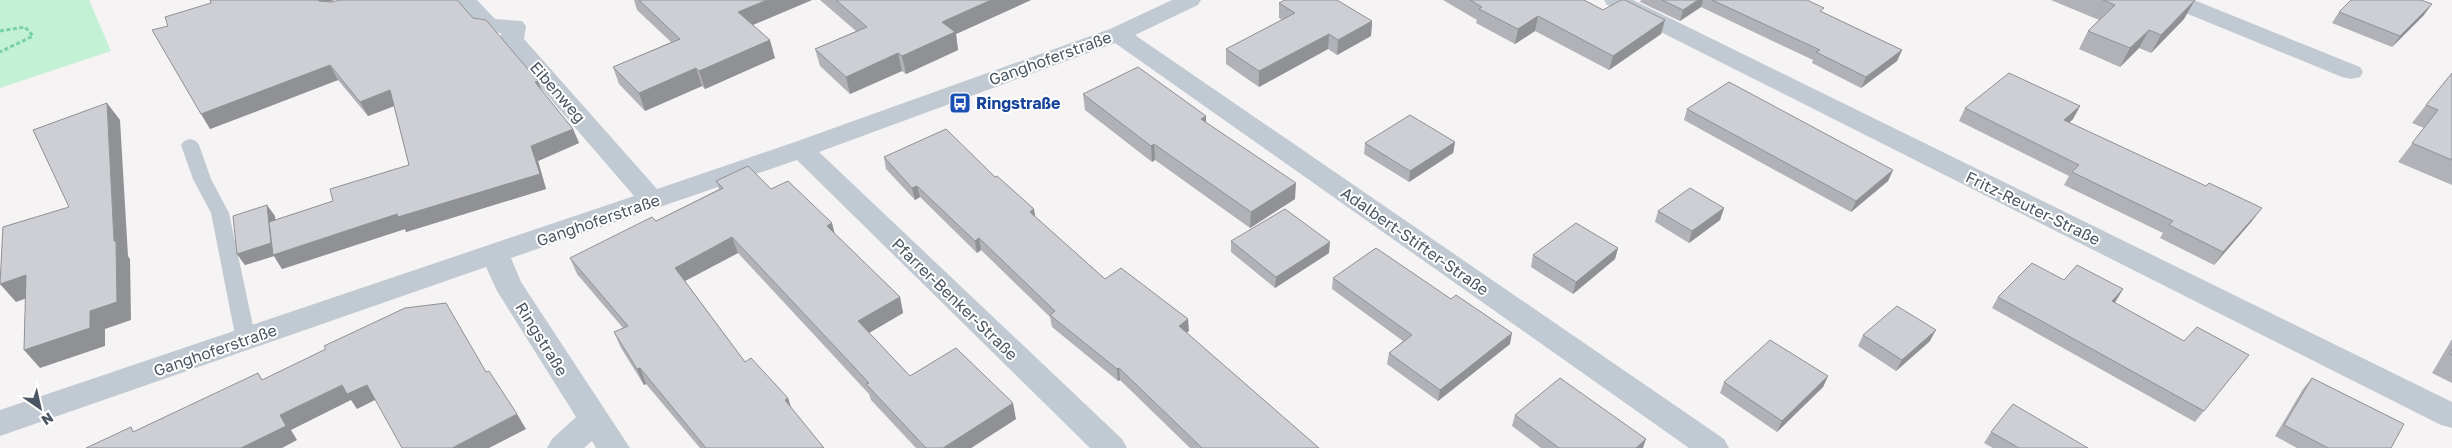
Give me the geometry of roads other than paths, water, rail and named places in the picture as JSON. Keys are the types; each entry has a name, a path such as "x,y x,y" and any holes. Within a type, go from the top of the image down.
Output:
{"street":[{"name":"Eibenweg","path":"464,0 489,26 514,26 512,40 653,201"},
{"name":"Ganghoferstraße","path":"0,423 496,255 800,149 1118,34 1190,0"},
{"name":"Fritz-Reuter-Straße","path":"1615,0 2452,416"},
{"path":"2174,0 2351,72"},
{"name":"Adalbert-Stifter-Straße","path":"1118,34 1712,448"},
{"name":"Pfarrer-Benker-Straße","path":"800,149 1111,448"},
{"name":"Ringstraße","path":"496,255 507,284 614,448"},
{"path":"563,448 594,420"}],"lane":[{"path":"190,145 202,179 220,213 246,340"}],"place":[{"name":"Ringstraße","path":"960,103"}]}
